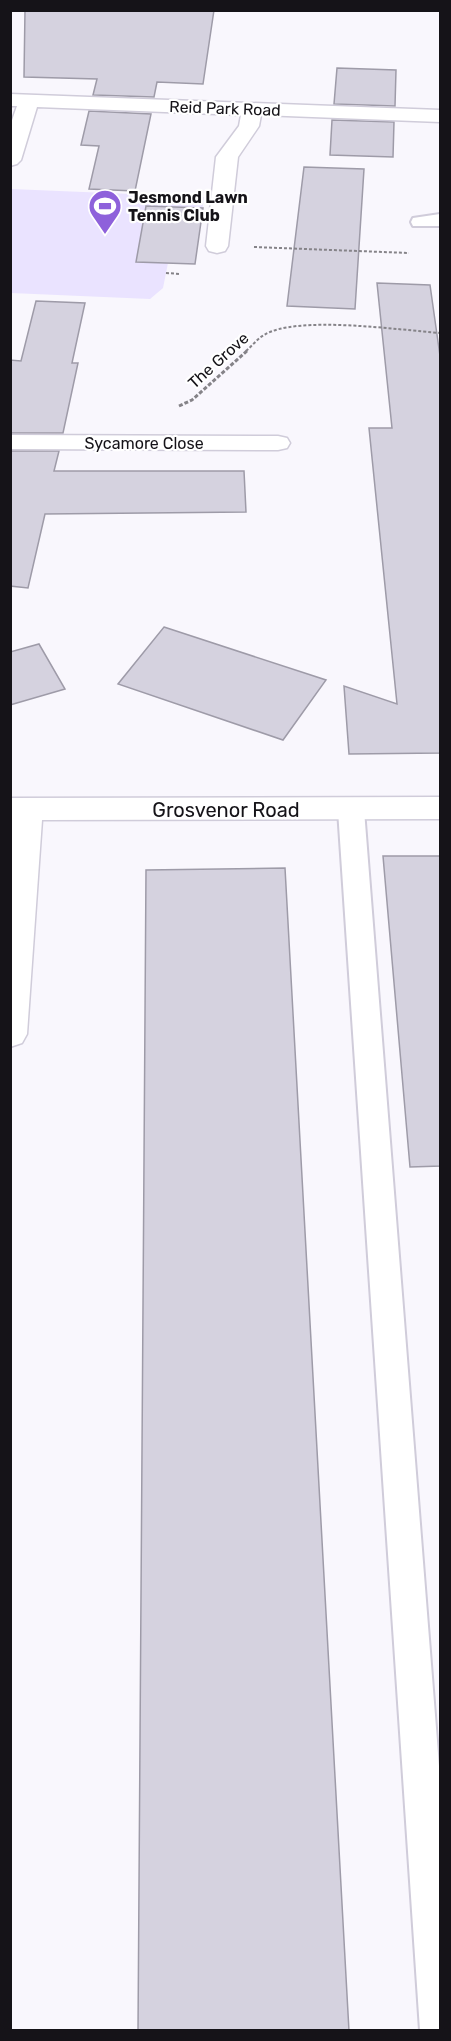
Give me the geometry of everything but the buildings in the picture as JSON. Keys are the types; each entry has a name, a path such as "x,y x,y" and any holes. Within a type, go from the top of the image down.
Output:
{"street":[{"name":"Reid Park Road","path":"20,100 441,116"},
{"path":"10,160 20,100"},
{"path":"217,246 228,157 249,126 252,109"},
{"name":"Sycamore Close","path":"10,442 278,443"},
{"name":"Grosvenor Road","path":"19,809 441,808"},
{"path":"10,1034 19,809"}],"lane":[{"path":"420,222 441,220"},
{"path":"351,810 440,2031"}],"path":[{"path":"217,246 420,253 420,222"},
{"path":"166,273 180,274"},
{"name":"The Grove","path":"177,407 192,400 264,335 285,327 313,324 441,333"}],"shaded area":[{"name":"Jesmond Lawn Tennis Club","path":"11,189 204,197 195,264 168,263 163,288 150,299 11,293"}],"place":[{"name":"Jesmond Lawn Tennis Club","path":"105,235"}]}
